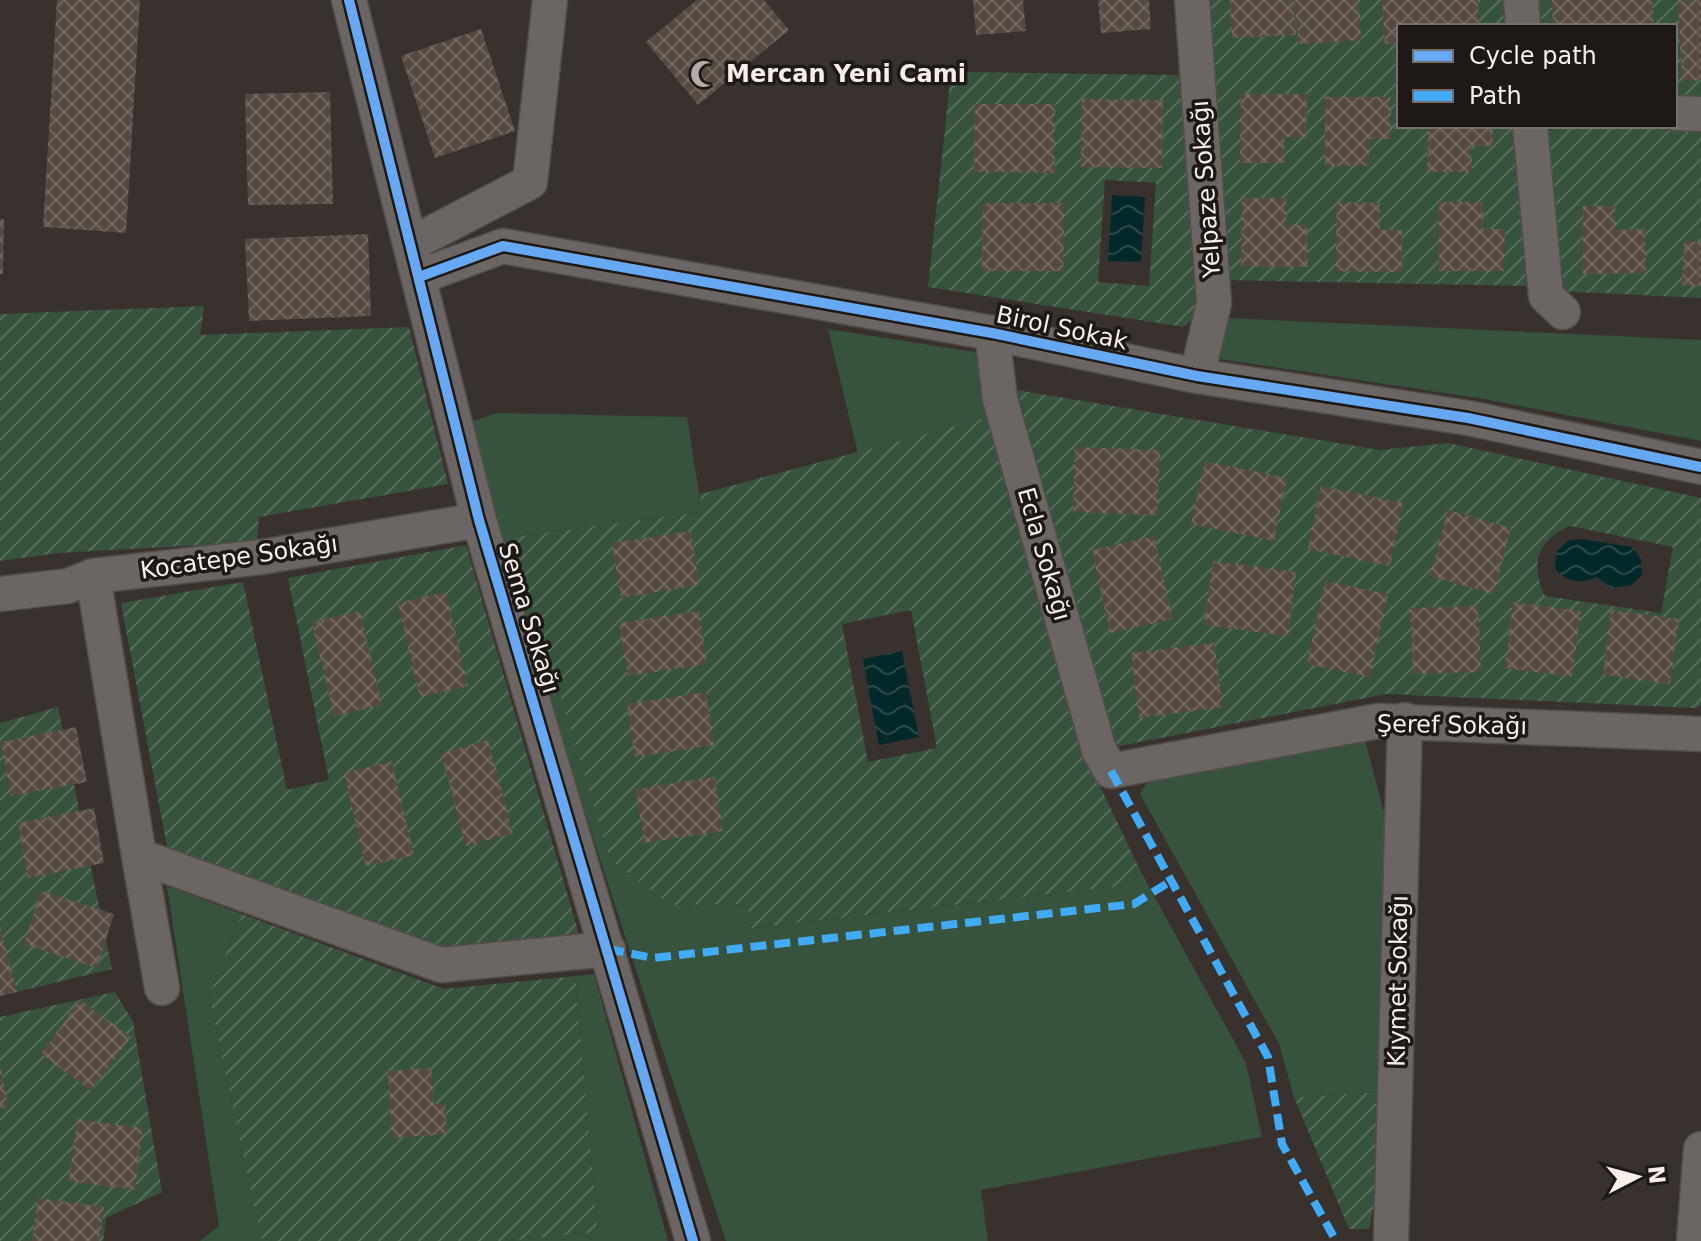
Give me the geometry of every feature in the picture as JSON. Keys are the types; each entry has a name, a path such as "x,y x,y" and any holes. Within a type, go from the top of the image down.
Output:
{"street":[{"name":"Sema Sokağı","path":"349,0 479,520 693,1241"},
{"path":"415,261 530,182 550,0"},
{"name":"Yelpaze Sokağı","path":"1192,0 1214,303 1197,376"},
{"path":"1521,0 1523,24"},
{"path":"1677,113 1701,114"},
{"path":"1530,128 1546,296 1563,312"},
{"name":"Birol Sokak","path":"415,261 503,246 992,333 1197,376 1468,418 1701,467"},
{"name":"Ecla Sokağı","path":"992,333 1000,399 1099,750 1111,771"},
{"name":"Kocatepe Sokağı","path":"0,594 68,586 93,576 262,557 479,520"},
{"path":"93,576 162,988"},
{"name":"Kıymet Sokağı","path":"1391,1241 1405,720"},
{"name":"Şeref Sokağı","path":"1111,771 1378,721 1701,734"},
{"path":"139,856 441,965 608,949"},
{"path":"1694,1241 1701,1149"}],"green space":[{"path":"1203,0 1505,0 1507,24 1397,24 1397,128 1516,128 1532,286 1223,280"},
{"path":"1537,0 1701,0 1701,99 1677,98 1677,24 1539,24"},
{"path":"951,72 1183,75 1196,315 1184,327 928,287","holes":["1105,180 1156,183 1149,286 1098,282"]},
{"path":"1556,128 1701,129 1701,298 1555,291 1547,132"},
{"path":"204,306 200,335 409,327 448,484 259,517 257,542 59,553 0,561 0,314"},
{"path":"1228,318 1701,340 1701,441 1484,399 1220,359"},
{"path":"828,329 975,352 993,416 858,454"},
{"path":"1017,390 1380,450 1448,443 1701,498 1701,705 1696,708 1386,694 1115,747","holes":["1570,526 1673,547 1661,613 1545,596 1540,584 1538,563 1544,546 1550,538"]},
{"path":"496,413 687,417 702,512 512,537 670,905 748,904 752,928 1130,885 1141,872 1246,1063 1262,1137 981,1190 988,1241 726,1241 592,833 500,525 472,422"},
{"path":"993,416 1084,752 1141,872 1130,885 751,928 748,904 670,905 610,859 512,537 701,512 700,494","holes":["911,610 937,748 868,762 842,624"]},
{"path":"466,545 579,934 450,949 168,852 121,603 243,582 287,790 329,780 288,578"},
{"path":"58,707 112,969 0,996 0,723"},
{"path":"1365,740 1387,824 1382,1092 1294,1097 1279,1044 1140,794 1149,779"},
{"path":"167,886 242,914 209,996 261,1237 274,1241 200,1241 219,1226"},
{"path":"242,914 444,989 575,976 598,1232 507,1241 274,1241 261,1238 209,996"},
{"path":"594,974 668,1241 507,1241 598,1232 575,976"},
{"path":"115,992 133,1022 162,1192 106,1218 103,1241 0,1241 0,1017"},
{"path":"1382,1092 1379,1179 1369,1229 1349,1229 1294,1097"}],"water":[{"path":"1112,195 1145,197 1141,262 1108,261"},
{"path":"1582,539 1633,547 1641,560 1642,575 1632,585 1612,588 1597,577 1580,581 1565,577 1555,569 1556,552 1569,540"},
{"path":"902,651 919,737 879,745 863,659"}],"building":[{"path":"57,0 140,0 126,233 43,227"},
{"name":"Mercan Yeni Cami","path":"697,0 764,0 789,30 698,105 646,42"},
{"path":"973,0 1023,0 1026,31 976,35"},
{"path":"1098,0 1149,0 1151,29 1101,33"},
{"path":"1230,0 1294,0 1296,35 1232,38"},
{"path":"1295,0 1359,0 1361,40 1298,44"},
{"path":"1382,0 1478,0 1479,24 1397,24 1397,43 1385,44"},
{"path":"1552,0 1652,0 1654,24 1553,24"},
{"path":"1701,0 1701,80 1682,81 1678,1"},
{"path":"481,29 515,131 435,158 401,56"},
{"path":"330,92 333,204 248,205 245,94"},
{"path":"1241,94 1307,94 1306,137 1285,137 1284,163 1240,163"},
{"path":"1325,97 1391,97 1391,139 1369,139 1369,166 1325,166"},
{"path":"1082,99 1163,100 1162,168 1081,167"},
{"path":"975,104 1055,104 1055,173 974,172"},
{"path":"1428,128 1493,128 1493,146 1471,146 1472,172 1427,172"},
{"path":"1242,198 1286,198 1286,225 1307,225 1308,267 1241,266"},
{"path":"1337,202 1380,203 1380,230 1402,230 1402,272 1336,271"},
{"path":"1439,202 1483,202 1483,229 1505,229 1504,271 1439,271"},
{"path":"983,203 1064,203 1063,271 982,271"},
{"path":"1583,206 1615,206 1616,230 1645,229 1646,273 1583,274"},
{"path":"0,219 4,219 3,274 0,274"},
{"path":"368,234 371,316 249,321 245,239"},
{"path":"1684,241 1701,242 1701,286 1682,285"},
{"path":"1075,447 1160,450 1157,515 1073,512"},
{"path":"1205,461 1287,478 1274,541 1191,524"},
{"path":"1321,486 1403,503 1390,566 1308,549"},
{"path":"1448,510 1511,528 1494,594 1430,576"},
{"path":"691,531 699,585 621,598 612,543"},
{"path":"1154,536 1173,619 1110,633 1092,550"},
{"path":"1213,561 1296,572 1288,636 1204,625"},
{"path":"1325,581 1388,594 1370,677 1307,664"},
{"path":"446,592 468,686 420,697 398,603"},
{"path":"1513,602 1581,611 1572,677 1505,668"},
{"path":"1478,606 1481,672 1413,674 1410,608"},
{"path":"1611,610 1679,619 1670,684 1603,675"},
{"path":"360,611 382,705 334,716 312,622"},
{"path":"699,611 707,664 628,676 619,623"},
{"path":"1214,643 1223,707 1139,718 1131,653"},
{"path":"706,692 714,745 635,757 627,704"},
{"path":"76,727 87,782 11,796 1,742"},
{"path":"488,740 513,833 466,846 441,753"},
{"path":"392,761 414,855 366,866 344,773"},
{"path":"715,777 723,831 644,843 636,789"},
{"path":"94,808 104,863 28,878 18,823"},
{"path":"41,891 114,914 97,968 24,944"},
{"path":"0,927 17,992 0,996"},
{"path":"80,1000 131,1037 91,1091 41,1054"},
{"path":"0,1063 8,1107 0,1108"},
{"path":"431,1068 434,1104 445,1104 447,1134 392,1138 388,1071"},
{"path":"77,1119 143,1128 135,1190 69,1181"},
{"path":"38,1198 104,1207 99,1241 32,1241"}],"marked path":[{"path":"1111,771 1268,1057 1282,1144 1336,1241"},
{"path":"608,949 653,958 1134,904 1174,879"}],"cycle path":[{"path":"349,0 479,520 693,1241"},
{"path":"419,277 503,246 992,333 1197,376 1468,418 1701,467"}],"place":[{"name":"Mercan Yeni Cami","path":"704,74"}]}
